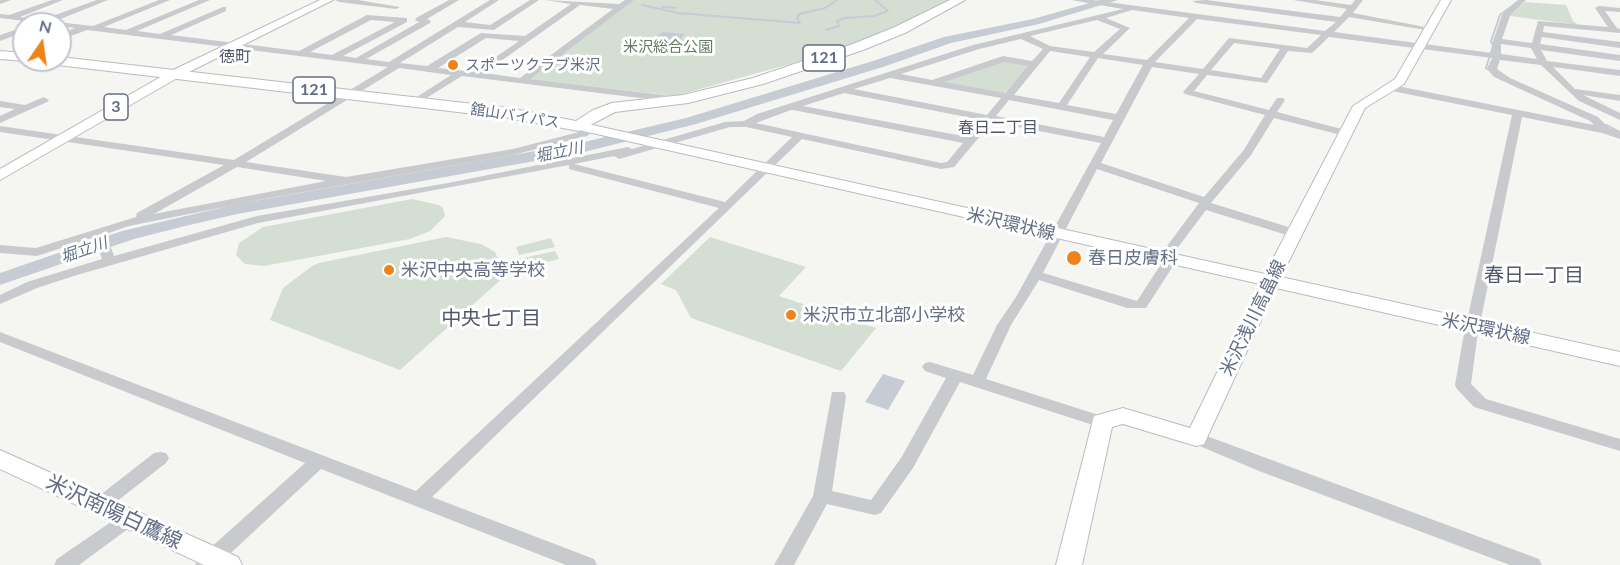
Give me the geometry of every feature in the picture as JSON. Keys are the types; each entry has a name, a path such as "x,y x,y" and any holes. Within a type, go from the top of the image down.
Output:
{"highway":[{"name":"舘山バイパス","path":"72,63 509,113 585,128 599,113 612,108 683,100 758,81 858,47 900,30 960,0"}],"main road":[{"name":"3","path":"0,175 175,74 328,0"},
{"name":"米沢浅川高畠線","path":"1196,438 1270,281 1360,106 1401,81 1446,0"},
{"name":"米沢環状線","path":"585,128 1620,359"},
{"path":"1069,565 1102,422 1123,416 1196,438"},
{"name":"米沢南陽白鷹線","path":"0,459 101,504 216,563"}],"street":[{"path":"0,2 7,0"},
{"path":"5,17 59,0"},
{"path":"71,12 104,0"},
{"path":"72,33 166,0"},
{"path":"127,32 206,0"},
{"path":"339,0 396,7"},
{"path":"357,60 427,21 419,20 455,0"},
{"path":"126,224 236,163 495,0"},
{"path":"423,23 491,28 535,0"},
{"path":"549,0 578,3 598,2 621,7"},
{"path":"523,80 630,0"},
{"path":"1077,0 1620,73"},
{"path":"1297,0 1347,14"},
{"path":"1346,133 1188,92 1232,40 1310,51 1359,0"},
{"path":"1522,0 1506,15 1497,41 1497,57 1492,69 1497,75 1594,118 1605,130"},
{"path":"1196,1 1347,14 1431,29"},
{"path":"477,74 578,3"},
{"path":"1229,21 1237,3"},
{"path":"746,124 761,116 791,106 1020,35 1100,18 1134,8"},
{"path":"1617,31 1599,8 1620,10"},
{"path":"161,36 223,9"},
{"path":"977,382 1004,325 1023,297 1149,63 1195,16"},
{"path":"301,53 370,17 404,20 334,57"},
{"path":"1061,107 1096,55 1126,28 1100,18"},
{"path":"1617,31 1549,22 1541,23 1535,46 1544,63 1572,91 1582,99 1620,117"},
{"path":"72,25 683,100"},
{"path":"1538,34 1620,45"},
{"path":"429,69 484,35 528,39"},
{"path":"1020,35 1048,48 1264,81 1285,48"},
{"path":"1497,41 1620,58"},
{"path":"727,206 573,167 653,143 729,124 746,124 940,166 950,165 1048,48"},
{"path":"933,83 1003,59 1034,64"},
{"path":"415,102 460,73"},
{"path":"889,75 1121,118"},
{"path":"1392,88 1605,130 1620,136"},
{"path":"842,90 1108,141"},
{"path":"1572,91 1620,98"},
{"path":"0,120 44,100"},
{"path":"1035,275 1132,305 1141,305 1169,260 1170,250 1205,203 1247,153 1280,100"},
{"path":"0,104 26,108"},
{"path":"791,106 970,141"},
{"path":"1517,114 1463,385 1480,404 1620,445"},
{"path":"0,249 37,252 126,224 264,195 513,152 583,134 585,128"},
{"path":"0,129 336,177 347,182"},
{"path":"419,500 798,137"},
{"path":"0,300 32,285 108,258 257,220 448,186 628,150"},
{"path":"1095,165 1294,233"},
{"path":"100,232 108,258"},
{"path":"0,337 587,565"},
{"path":"930,367 1102,422"},
{"path":"822,496 875,508 907,463 955,376"},
{"path":"784,565 822,496 838,396"},
{"path":"1196,438 1532,565"},
{"path":"101,504 160,458"},
{"path":"216,563 318,461"},
{"path":"64,565 130,518"}],"green space":[{"name":"米沢総合公園","path":"632,0 950,0 858,45 675,96 529,79"},
{"path":"1525,2 1566,5 1573,21 1579,25 1510,16"},
{"path":"1004,60 1030,66 1003,94 941,83"},
{"path":"412,199 439,205 443,208 445,216 430,231 410,239 264,266 245,264 236,255 239,243 263,227"},
{"path":"446,237 481,244 495,252 506,275 400,370 270,320 283,288 312,266"},
{"path":"710,237 806,267 779,296 876,328 841,371 691,318 676,290 661,284"},
{"path":"551,238 555,247 519,255 516,247"},
{"path":"555,251 559,259 523,268 519,259"}],"shaded area":[{"path":"662,32 685,34 668,52 644,50"},
{"path":"883,374 905,381 888,410 865,402"}],"waterway":[{"path":"642,5 678,13 800,23 797,18 799,14 825,8 837,0"},
{"path":"826,30 839,26 837,21 845,18 874,16 888,11 875,0"},
{"name":"堀立川","path":"0,279 128,235 180,222 237,209 580,148 691,121 878,64 948,40 1035,22 1112,0"},
{"path":"1489,70 1486,68 1493,46 1491,41 1500,15 1520,0"},
{"path":"663,7 676,8"},
{"path":"1606,125 1620,132"}],"place":[{"name":"スポーツクラブ米沢","path":"453,65"},
{"name":"春日皮膚科","path":"1074,258"},
{"name":"米沢中央高等学校","path":"389,270"},
{"name":"米沢市立北部小学校","path":"791,315"}],"district":[{"name":"徳町","path":"235,57"},
{"name":"春日二丁目","path":"998,128"},
{"name":"春日一丁目","path":"1534,276"},
{"name":"中央七丁目","path":"491,319"}]}
